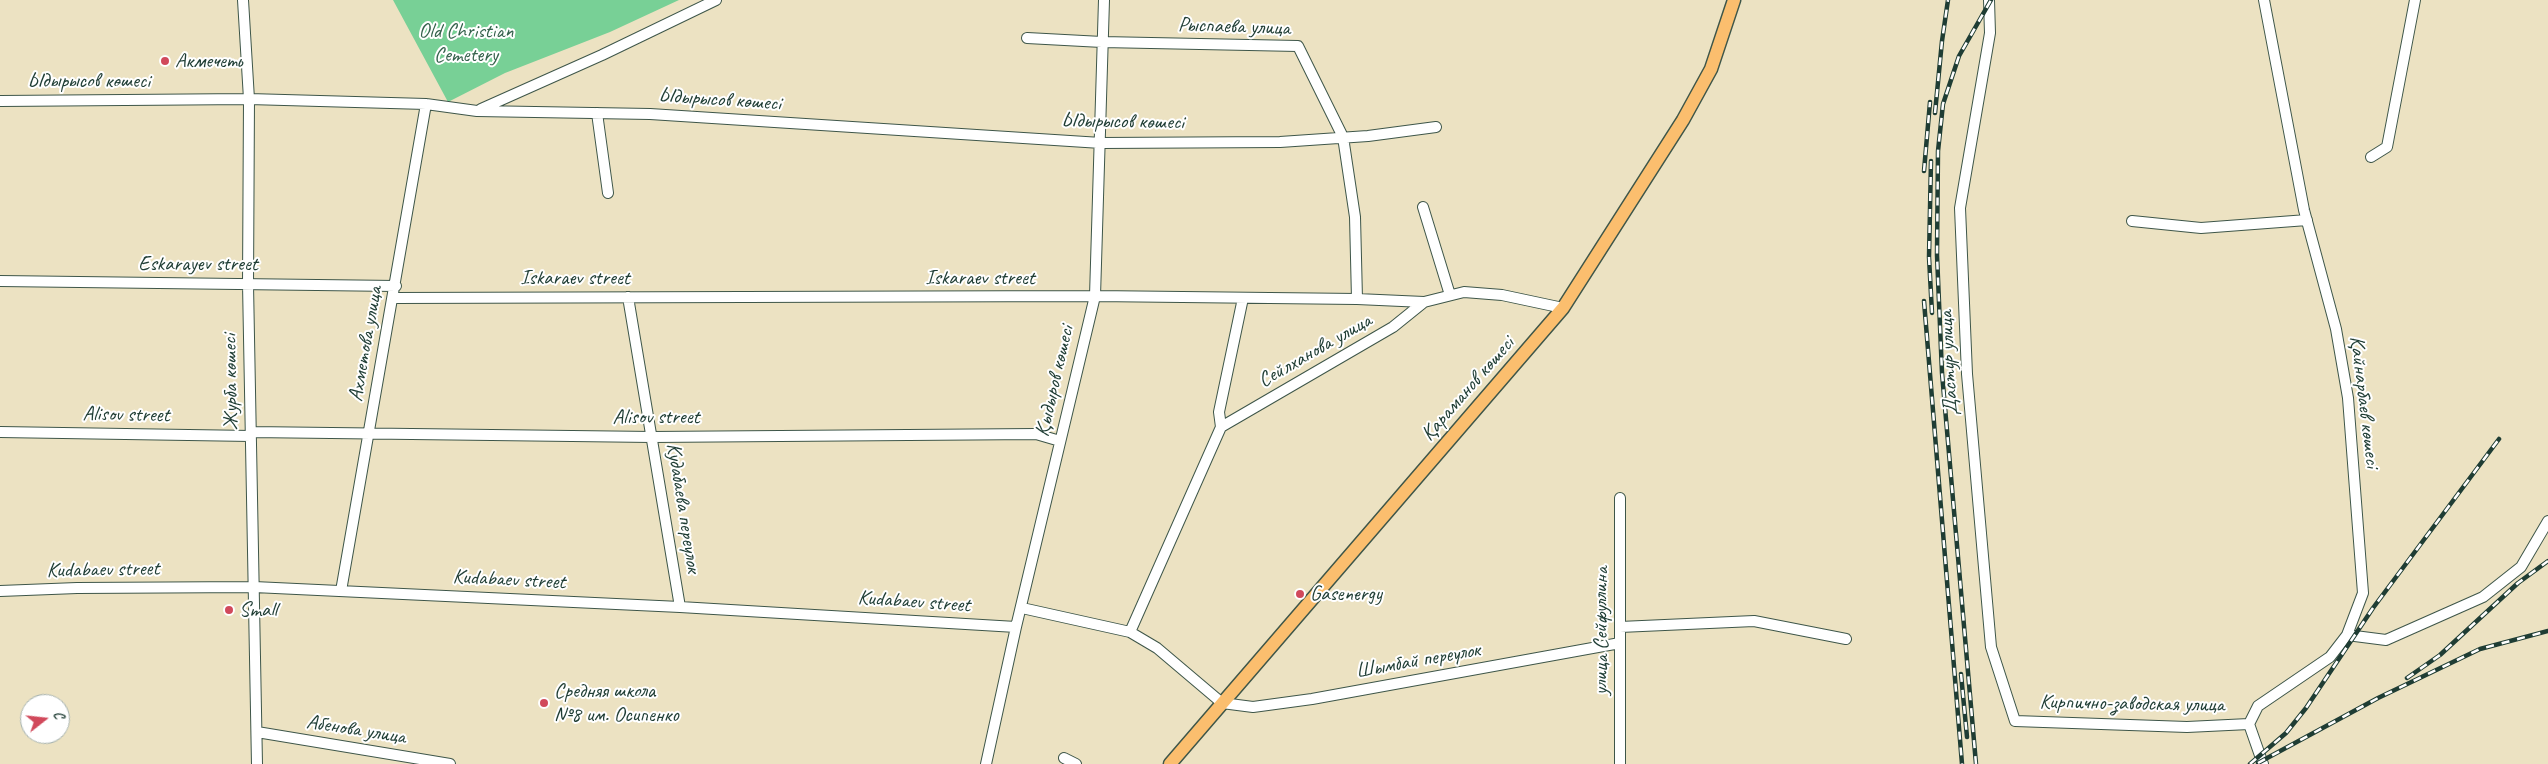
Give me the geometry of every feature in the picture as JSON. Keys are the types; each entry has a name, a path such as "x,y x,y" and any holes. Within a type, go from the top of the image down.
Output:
{"main road":[{"name":"Қараманов көшесі","path":"1170,764 1563,308 1684,120 1711,69 1734,0"}],"street":[{"name":"Журба көшесі","path":"244,0 249,99 248,284 257,764"},
{"path":"477,111 602,55 716,0"},
{"name":"Қыдыров көшесі","path":"986,764 1016,628 1095,296 1104,0"},
{"name":"Дастур улица","path":"1989,0 1990,33 1960,208 1967,374 1991,647 2015,721"},
{"name":"Қайнарбаев көшесі","path":"2249,724 2258,706 2330,657 2348,635 2363,593 2348,398 2336,329 2307,220 2264,0"},
{"path":"2371,157 2387,147 2415,0"},
{"name":"Рыспаева улица","path":"1027,38 1102,42 1298,46 1343,138 1355,217 1358,299"},
{"name":"Ыдырысов көшесі","path":"0,101 249,99 426,104 477,111 650,114 1101,143 1280,142 1343,138 1436,126"},
{"name":"Ахметова улица","path":"341,591 394,298 426,104"},
{"path":"597,113 608,193"},
{"path":"1424,207 1450,295"},
{"path":"2132,221 2201,228 2307,220"},
{"name":"Eskarayev street","path":"0,281 396,286"},
{"name":"Iskaraev street","path":"394,298 1095,296 1358,299 1424,302 1464,292 1502,295 1563,308"},
{"name":"Кудабаева переулок","path":"628,297 680,607"},
{"name":"Сейлханова улица","path":"1130,632 1221,426 1219,412 1243,298"},
{"name":"Сейлханова улица","path":"1221,426 1394,328 1424,302"},
{"name":"Alisov street","path":"0,432 652,437 1036,434 1060,441"},
{"name":"улица Сейфуллина","path":"1620,498 1620,764"},
{"path":"2348,635 2386,640 2483,597 2521,567 2548,521"},
{"name":"Kudabaev street","path":"0,591 77,588 254,587 680,607 1016,628"},
{"path":"1022,608 1130,632 1157,648 1222,703"},
{"path":"1620,627 1754,621 1846,639"},
{"name":"Шымбай переулок","path":"1222,703 1253,706 1312,699 1620,643"},
{"name":"Кирпично-заводская улица","path":"2015,721 2187,726 2249,724"},
{"path":"2249,724 2263,764"},
{"name":"Абенова улица","path":"257,732 450,764"},
{"path":"1064,758 1076,764"}],"green space":[{"name":"Old Christian Cemetery","path":"393,0 679,0 610,32 505,73 448,102"}],"railway":[{"path":"1935,113 1948,0"},
{"path":"1976,764 1942,373 1937,255 1938,151 1943,104 1959,56 1991,0"},
{"path":"1924,171 1930,102"},
{"path":"1931,161 1929,257 1932,313"},
{"path":"1924,301 1962,764"},
{"path":"2250,764 2286,733 2306,708 2373,608 2499,439"},
{"path":"2407,678 2440,655 2518,583 2548,561"},
{"path":"2258,763 2378,698 2480,649 2548,631"},
{"path":"1961,674 1967,737"}],"place":[{"name":"Акмечеть","path":"165,61"},
{"name":"Gasenergy","path":"1300,594"},
{"name":"Small","path":"229,610"},
{"name":"Средняя школа №8 им. Осипенко","path":"544,703"}]}
